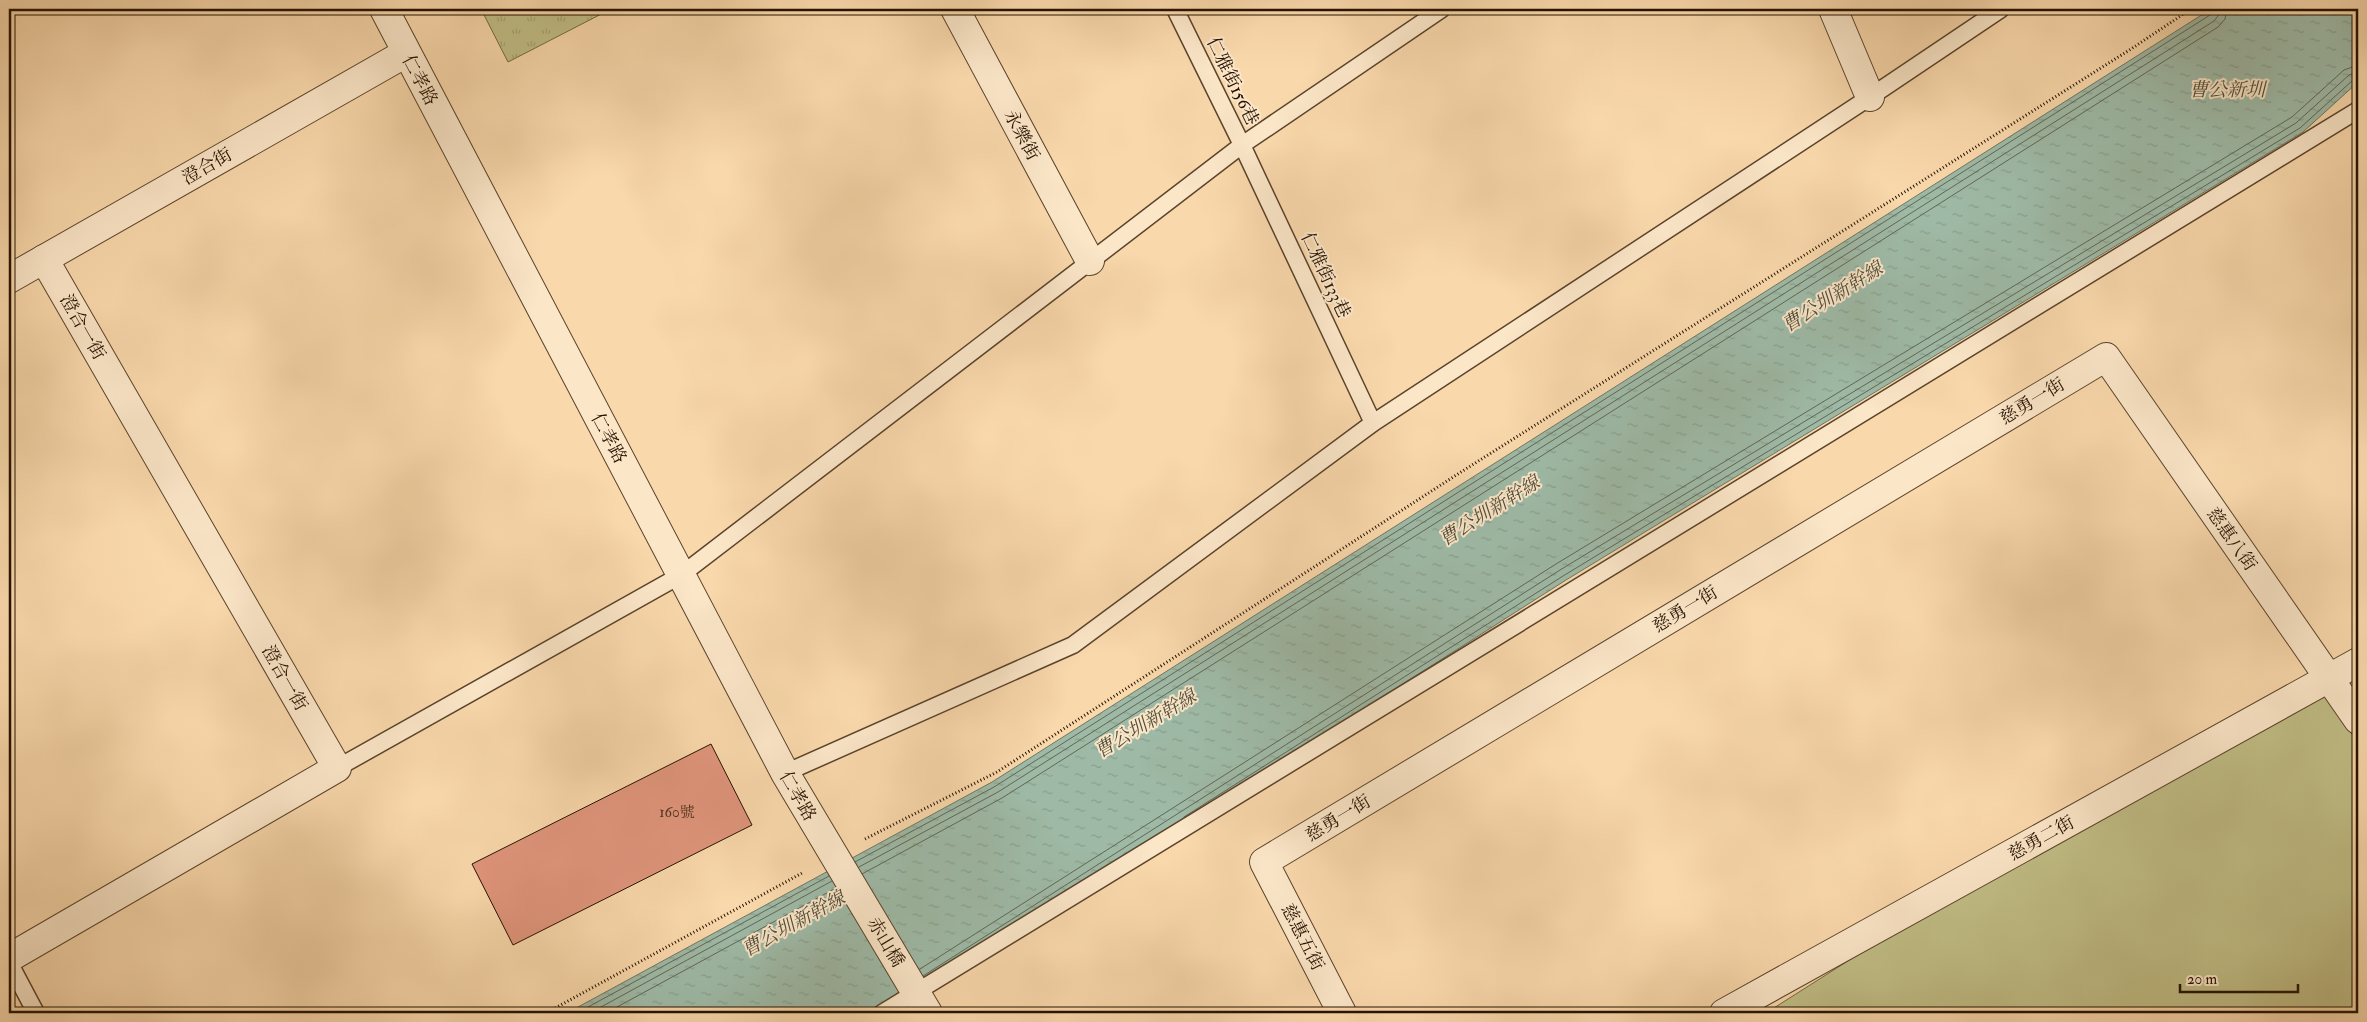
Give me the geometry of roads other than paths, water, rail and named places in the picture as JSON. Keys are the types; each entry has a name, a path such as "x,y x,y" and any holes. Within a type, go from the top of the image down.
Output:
{"street":[{"name":"仁孝路","path":"384,9 784,773 836,860"},
{"name":"永樂街","path":"955,9 1090,261"},
{"path":"1834,9 1870,97"},
{"name":"澄合街","path":"9,279 406,53"},
{"name":"澄合一街","path":"44,259 337,768"},
{"name":"慈惠八街","path":"2106,357 2358,720"},
{"name":"慈勇一街","path":"1264,862 2106,357"},
{"name":"慈勇二街","path":"1725,1013 2358,662"},
{"path":"9,958 337,768"},
{"name":"赤山橋","path":"836,860 923,1003"},
{"name":"慈惠五街","path":"1264,862 1342,1013"}],"lane":[{"name":"仁雅街156巷","path":"1175,9 1242,145"},
{"path":"337,768 681,575 1242,145 1442,9"},
{"path":"784,773 1073,645 1373,423 2001,9"},
{"path":"882,1013 923,1003 2358,110"},
{"name":"仁雅街133巷","path":"1242,145 1373,423"},
{"path":"9,962 36,1013"}],"water":[{"name":"曹公新圳","path":"2211,9 2358,9 2358,82 2303,132 1566,580 918,993 879,1013 567,1013 992,782"}],"water label":[{"name":"曹公圳新幹線","path":"1832,296"},
{"name":"曹公圳新幹線","path":"1489,510"},
{"name":"曹公圳新幹線","path":"1145,723"},
{"name":"曹公圳新幹線","path":"793,923"}]}
